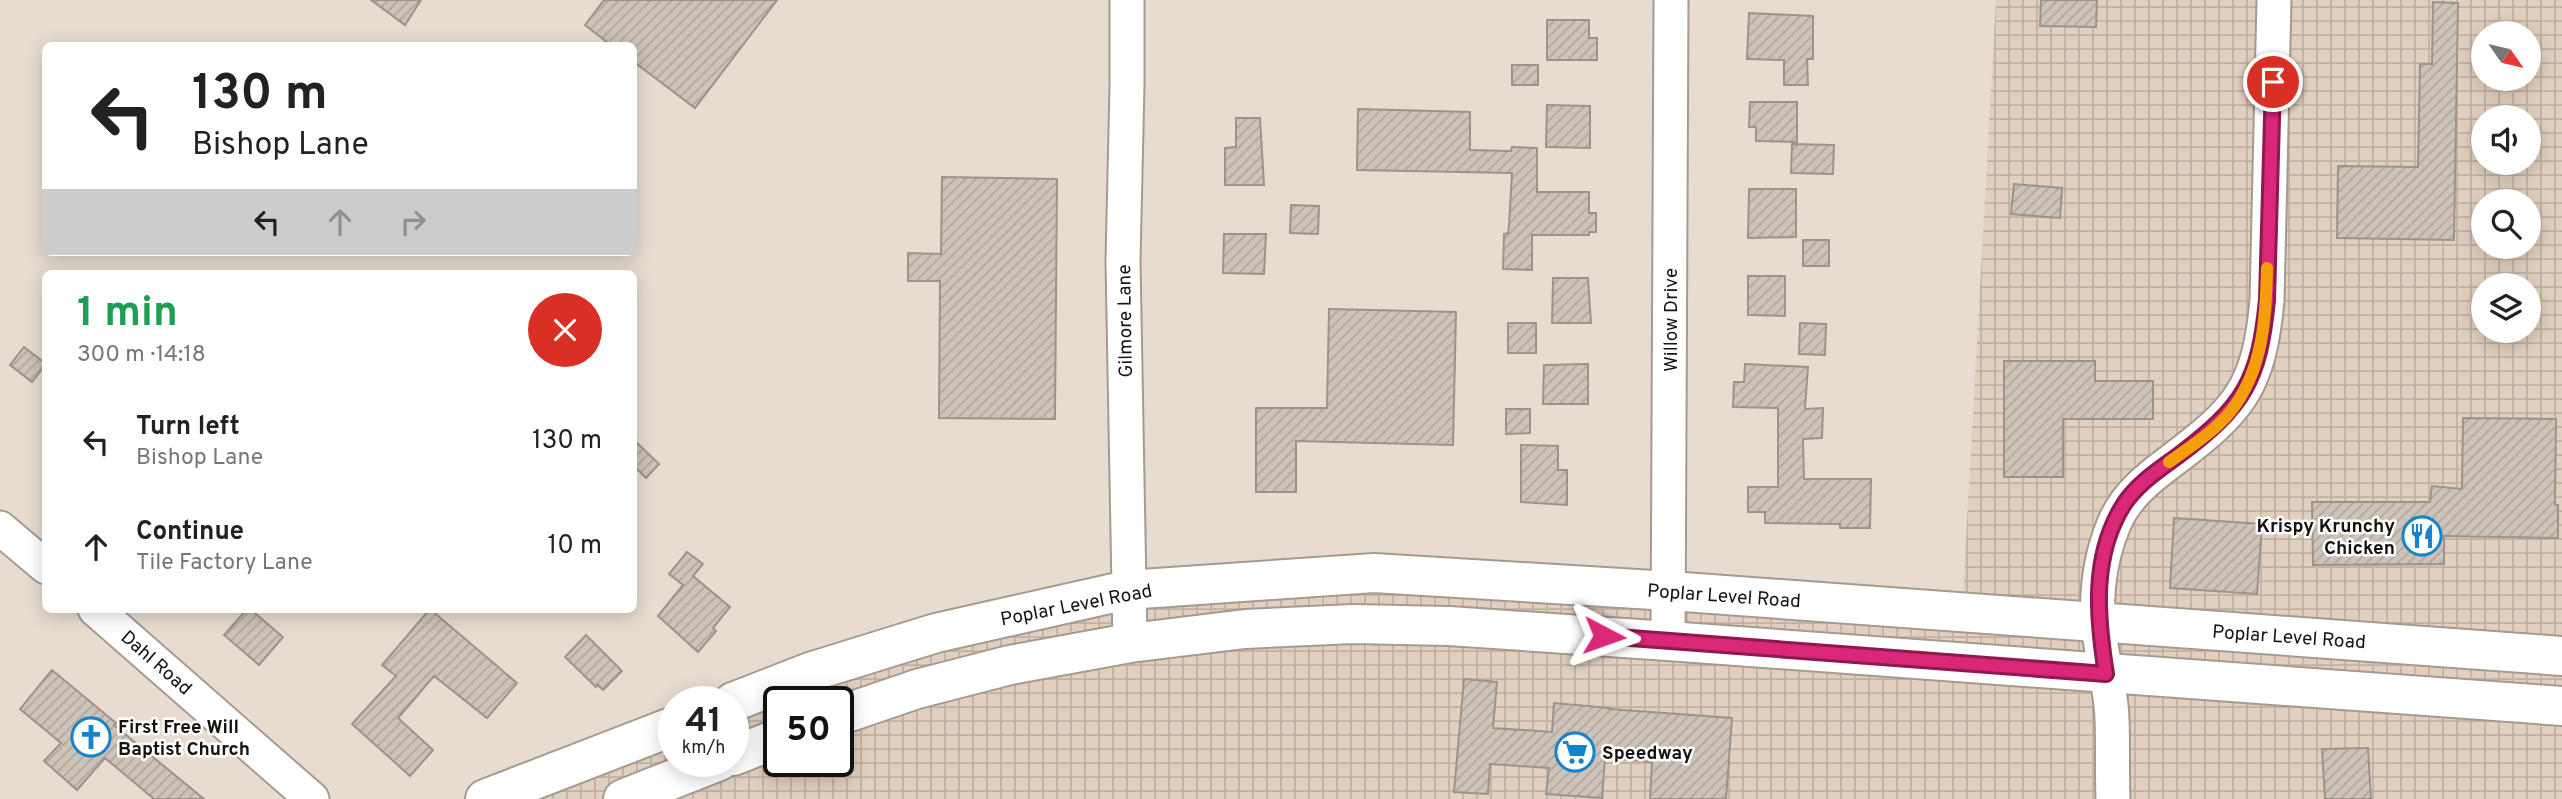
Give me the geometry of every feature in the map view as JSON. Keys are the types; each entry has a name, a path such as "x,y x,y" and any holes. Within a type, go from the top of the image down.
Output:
{"main road":[{"name":"Poplar Level Road","path":"749,696 810,672 936,634 1127,590 1374,573 1670,591 2562,656"},
{"path":"854,711 917,689 1010,665 1129,643 1245,629 1353,624 1449,626 2562,706"},
{"path":"485,799 658,732"},
{"path":"623,799 679,777"}],"street":[{"name":"Gilmore Lane","path":"1126,0 1123,261 1129,643"},
{"name":"Willow Drive","path":"1668,641 1671,0"},
{"path":"2113,799 2112,718 2098,623 2101,567 2110,533 2125,503 2153,474 2211,431 2230,413 2252,377 2264,329 2267,300 2274,0"},
{"path":"0,528 42,564"},
{"name":"Dahl Road","path":"100,613 312,799"}],"shaded area":[{"path":"1996,0 2562,0 2562,799 485,799 658,732 658,777 749,777 749,698 763,694 763,777 854,777 854,686 795,686 1186,585 1962,612"}],"building":[{"path":"371,0 421,0 405,25"},
{"path":"604,0 777,0 695,108 637,64 637,42 607,42 585,25"},
{"path":"2041,0 2097,0 2096,27 2040,26"},
{"path":"2433,2 2458,3 2454,240 2337,238 2338,166 2418,167 2420,64 2432,64"},
{"path":"1749,13 1813,16 1813,59 1807,59 1808,85 1784,85 1784,60 1747,59"},
{"path":"1547,20 1589,20 1589,38 1597,38 1597,60 1547,60"},
{"path":"1512,65 1538,65 1538,85 1512,85"},
{"path":"1750,102 1797,102 1797,142 1756,141 1756,127 1749,127"},
{"path":"1547,105 1590,106 1590,148 1546,147"},
{"path":"1358,109 1470,112 1470,150 1511,151 1512,147 1537,148 1537,192 1589,192 1589,213 1596,213 1596,232 1589,232 1589,235 1532,235 1532,270 1503,269 1504,234 1508,233 1509,226 1512,173 1357,170"},
{"path":"1236,118 1260,118 1264,185 1225,185 1225,148 1236,147"},
{"path":"1792,144 1834,145 1833,174 1791,173"},
{"path":"942,177 1057,179 1055,419 939,418 940,281 908,281 908,253 941,254"},
{"path":"2014,184 2062,188 2060,218 2011,214"},
{"path":"1749,189 1796,189 1796,237 1748,238"},
{"path":"1291,205 1319,206 1318,234 1290,233"},
{"path":"1224,234 1266,234 1264,274 1223,273"},
{"path":"1803,240 1829,240 1829,266 1803,266"},
{"path":"1748,276 1785,276 1785,316 1748,315"},
{"path":"1553,278 1588,278 1591,323 1552,323"},
{"path":"1329,309 1456,312 1453,445 1296,441 1296,492 1256,492 1256,408 1327,408"},
{"path":"1508,323 1536,323 1536,353 1508,353"},
{"path":"1800,323 1826,324 1825,355 1799,354"},
{"path":"24,347 42,361 42,369 32,382 10,365"},
{"path":"2004,361 2095,361 2095,381 2153,381 2153,419 2063,419 2063,477 2004,477"},
{"path":"1588,364 1588,404 1543,404 1544,365"},
{"path":"1745,364 1808,367 1805,409 1823,408 1822,438 1803,439 1804,479 1871,479 1870,528 1840,528 1840,524 1765,523 1765,512 1748,512 1748,487 1778,487 1778,408 1733,407 1734,382 1744,382"},
{"path":"1506,409 1530,409 1530,433 1506,434"},
{"path":"2463,418 2556,419 2555,505 2558,505 2558,538 2444,536 2444,564 2313,565 2312,502 2430,502 2432,486 2462,489"},
{"path":"637,443 659,464 646,478 637,469"},
{"path":"1521,445 1558,446 1558,470 1567,470 1567,505 1521,502"},
{"path":"2174,518 2262,524 2257,594 2170,588"},
{"path":"687,552 703,564 693,576 730,607 713,628 716,631 698,652 658,616 683,585 669,574"},
{"path":"243,613 255,613 283,637 259,665 224,635"},
{"path":"427,613 435,613 517,683 487,718 434,676 398,718 433,750 410,776 352,724 396,676 382,665"},
{"path":"586,635 622,671 603,690 598,685 596,687 565,657"},
{"name":"First Free Will Baptist Church","path":"52,670 204,799 154,799 105,758 77,790 44,761 61,743 20,709"},
{"path":"1464,679 1497,682 1493,728 1552,732 1554,703 1732,718 1726,799 1650,799 1652,762 1605,758 1602,798 1546,794 1549,768 1490,764 1488,794 1454,792"},
{"path":"2368,748 2371,799 2325,799 2322,749"}],"slow traffic":[{"path":"2169,462 2211,431 2230,413 2252,377 2264,329 2267,268"}],"place":[{"name":"Krispy Krunchy Chicken","path":"2422,536"},
{"name":"First Free Will Baptist Church","path":"91,737"},
{"name":"Speedway","path":"1575,752"}],"route":[{"path":"1604,636 2106,674 2098,623 2099,578 2106,544 2115,522 2125,503 2139,487 2230,413 2252,377 2258,356 2267,300 2273,82"}]}
